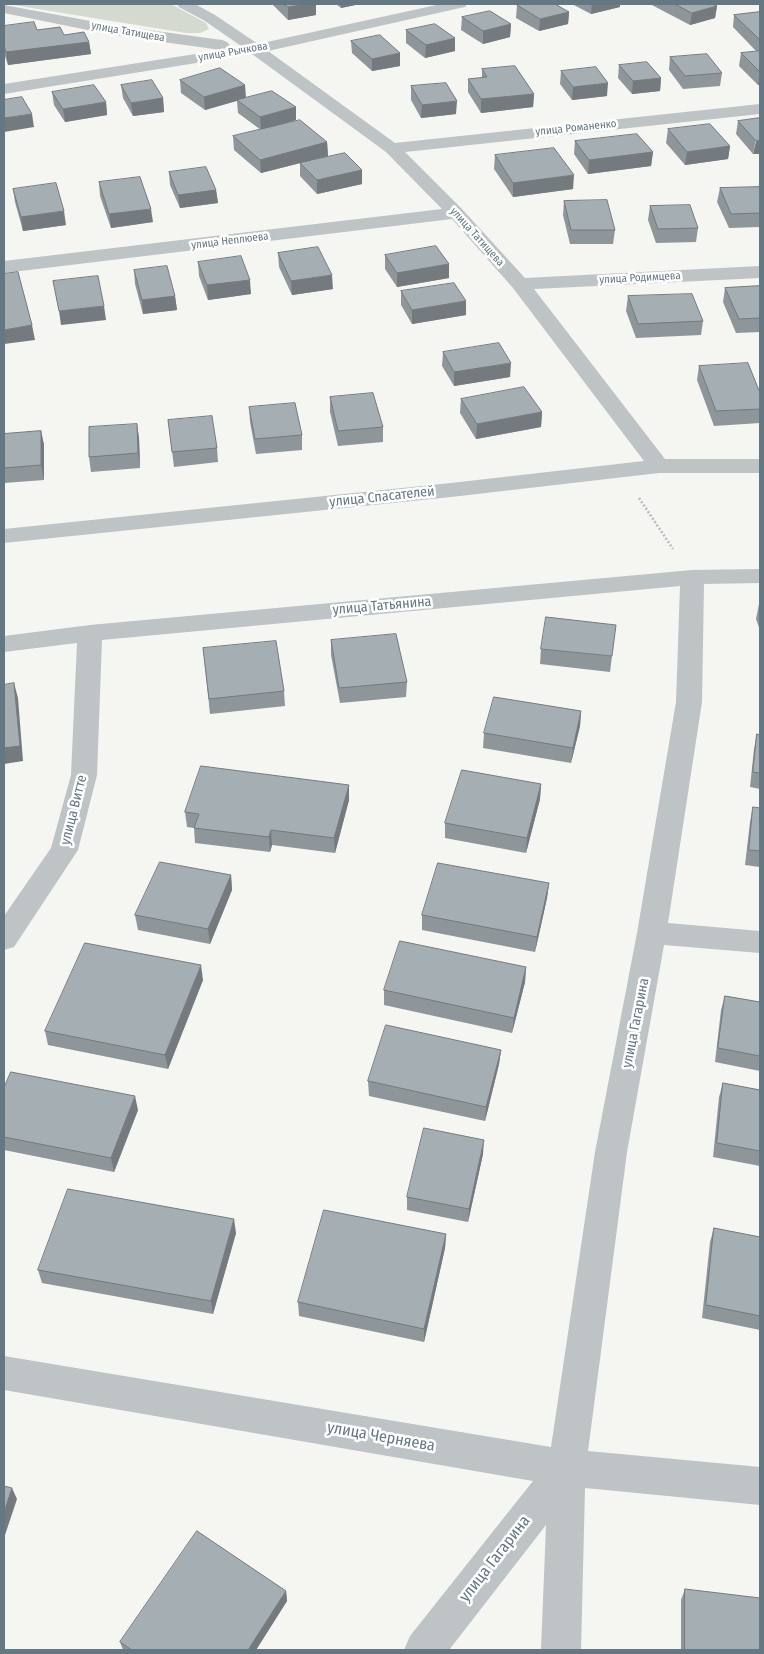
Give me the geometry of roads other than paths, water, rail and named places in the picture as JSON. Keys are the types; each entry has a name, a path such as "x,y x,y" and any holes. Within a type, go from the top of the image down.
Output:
{"street":[{"name":"улица Татищева","path":"184,4 210,18 392,148 456,212 520,284 658,466"},
{"name":"улица Рычкова","path":"4,89 254,49 460,4"},
{"name":"улица Татищева","path":"4,8 120,31 254,49"},
{"name":"улица Романенко","path":"392,148 760,109"},
{"name":"улица Неплюева","path":"4,268 456,212"},
{"name":"улица Родимцева","path":"520,284 760,272"},
{"name":"улица Спасателей","path":"4,536 450,490 658,466 760,466"},
{"name":"улица Татьянина","path":"4,644 90,633 692,577 760,576"},
{"name":"улица Гагарина","path":"561,1650 567,1468 611,1152 652,933 689,702 692,577"},
{"name":"улица Витте","path":"4,939 64,850 84,775 90,633"},
{"path":"652,933 760,942"},
{"name":"улица Черняева","path":"4,1373 567,1468 760,1486"},
{"name":"улица Гагарина","path":"424,1650 567,1468"}]}
